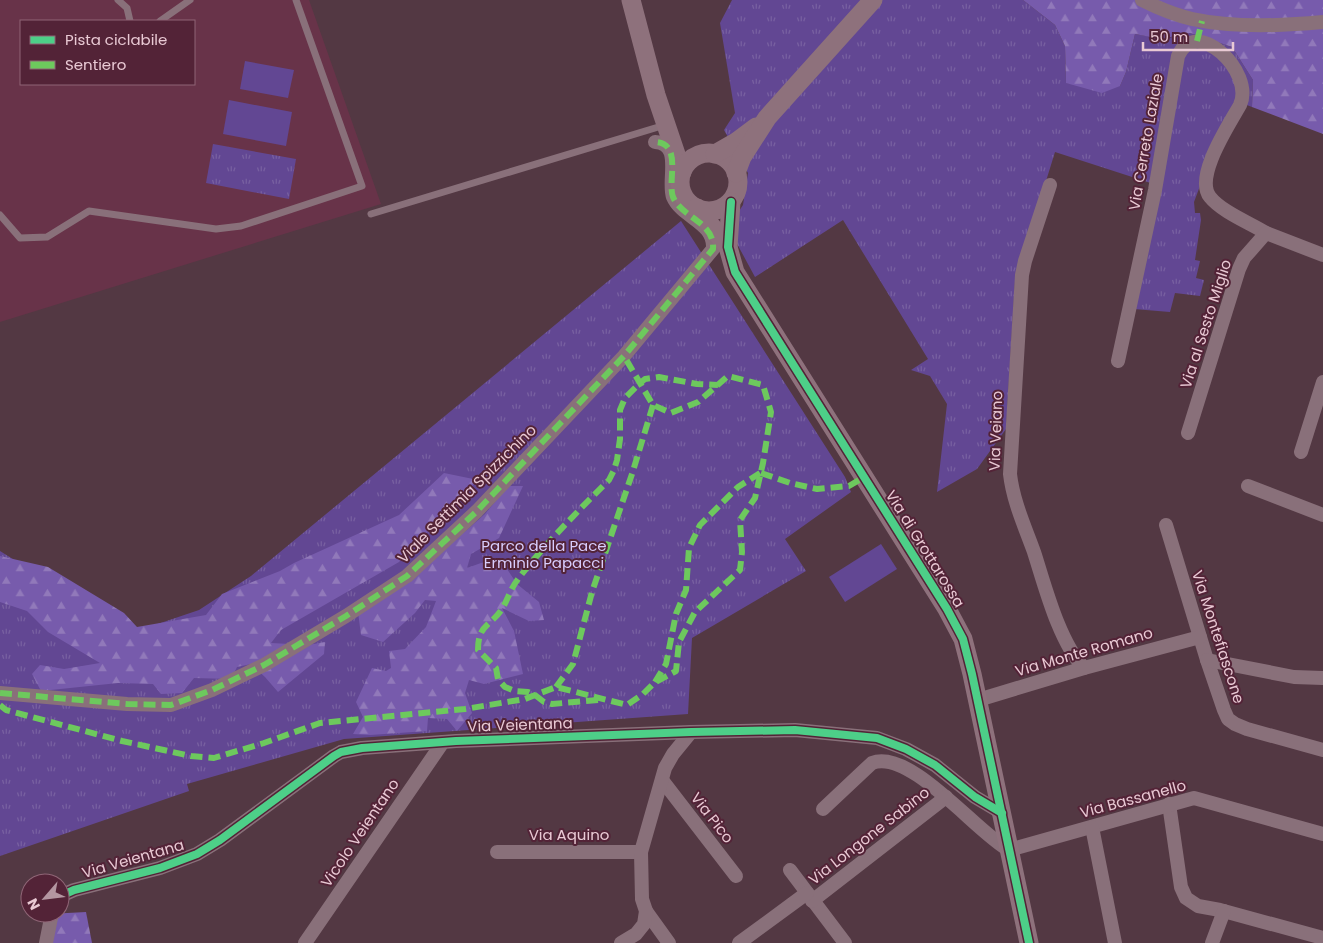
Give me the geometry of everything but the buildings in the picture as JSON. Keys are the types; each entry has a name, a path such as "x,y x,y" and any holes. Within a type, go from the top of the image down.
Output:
{"street":[{"path":"631,0 650,75 666,126 682,172 682,190 687,200 697,208 715,210 724,207 730,202 737,189 736,173 732,164 728,160 709,154 666,126"},
{"path":"736,173 742,157 767,118 873,0"},
{"path":"1142,0 1171,13 1214,23 1299,24 1323,22"},
{"name":"Via Cerreto Laziale","path":"1118,362 1155,190 1178,56 1181,49 1190,43 1200,42 1221,52 1234,68 1243,90 1242,100 1211,161 1206,177 1206,190 1210,197 1218,204 1266,232"},
{"path":"682,172 691,160 736,142 767,118"},
{"name":"Viale Settimia Spizzichino","path":"0,693 126,704 171,705 212,690 264,665 346,616 407,576 477,511 617,363 713,249 713,242 705,227 678,206 671,188 674,166 673,158 665,145 655,142"},
{"name":"Via Veiano","path":"1050,185 1022,275 1010,474 1016,500 1057,617 1073,654 1084,668"},
{"name":"Via di Grottarossa","path":"730,202 728,248 735,272 955,622 967,650 1029,943"},
{"name":"Via di Grottarossa","path":"697,208 728,248"},
{"path":"1266,232 1323,255"},
{"name":"Via al Sesto Miglio","path":"1188,433 1238,269 1244,258 1266,232"},
{"path":"1301,452 1323,382"},
{"path":"1248,486 1323,515"},
{"name":"Via Montefiascone","path":"1166,526 1224,710 1233,723 1264,735 1323,750"},
{"name":"Via Monte Romano","path":"978,700 1084,668 1200,637"},
{"path":"1207,660 1294,677 1323,678"},
{"name":"Via Veientana","path":"70,891 172,865 209,848 326,761 341,752 362,748 443,742 691,732 795,730 877,738 906,749 935,765 975,797 1002,813"},
{"path":"670,943 646,911 642,899 642,852 662,780 672,754 691,732"},
{"name":"Vicolo Veientano","path":"305,943 443,742"},
{"name":"Via Longone Sabino","path":"823,809 872,763 880,761 894,763 909,770 946,797 968,815 997,844 1009,850"},
{"name":"Via Pico","path":"662,780 736,876"},
{"name":"Via Longone Sabino","path":"739,943 809,897 946,797"},
{"name":"Via Bassanello","path":"1009,850 1192,798 1323,834"},
{"path":"1169,804 1180,882 1183,894 1193,904 1323,938"},
{"path":"1092,827 1115,943"},
{"name":"Via Aquino","path":"496,852 642,852"},
{"path":"790,870 845,943"},
{"path":"621,943 640,931 644,924 646,911"},
{"path":"1212,943 1224,911"},
{"path":"46,943 50,923"}],"lane":[{"path":"118,0 126,8 130,20"},
{"path":"161,20 190,0"},
{"path":"0,215 20,238 47,237 89,211 216,229 241,226 362,186 296,0"},
{"path":"371,214 666,126"}],"shaded area":[{"path":"0,0 309,0 381,204 0,322"}],"green space":[{"path":"732,0 1023,0 1055,25 1065,46 1066,83 1120,86 1126,72 1135,34 1164,39 1190,33 1232,47 1253,80 1252,107 1239,102 1221,130 1194,202 1195,213 1200,213 1201,220 1195,260 1200,261 1196,278 1204,280 1200,296 1175,293 1170,312 1134,309 1160,186 1055,152 1015,281 1006,429 977,469 937,492 947,404 930,376 911,370 928,359 843,220 755,277 735,240 733,220 743,205 748,173 724,130 735,113 720,23"},
{"path":"1023,0 1323,0 1323,134 1252,107 1253,80 1232,47 1190,33 1161,39 1135,34 1126,72 1120,86 1102,93 1066,83 1065,46 1055,25"},
{"path":"245,61 294,70 288,98 240,89"},
{"path":"229,100 292,112 286,146 223,134"},
{"path":"213,144 296,159 289,199 206,183"},
{"name":"Parco della Pace Erminio Papacci","path":"681,221 845,477 851,492 785,539 806,571 692,638 688,714 344,739 187,784 189,791 0,856 0,551 131,633 199,610 251,576"},
{"path":"444,473 478,480 399,562 281,630 271,643 308,645 325,642 324,654 278,692 251,664 237,667 231,679 194,678 182,693 161,694 153,684 118,683 41,691 32,674 40,665 64,669 100,663 48,632 27,611 0,602 0,556 48,567 124,613 137,627 206,615 222,594 280,571 399,515"},
{"path":"508,486 523,486 499,538 471,554 467,568 481,563 501,560 517,584 539,602 544,620 529,621 502,608 514,631 523,674 484,684 469,680 465,693 472,713 457,731 447,719 428,718 427,731 370,735 353,734 363,717 356,702 372,668 386,671 391,668 389,651 405,649 426,627 436,601 425,600 415,613 383,642 361,635 358,612 420,571 485,514"},
{"path":"881,544 897,569 845,602 829,577"},
{"path":"86,912 92,943 50,943 49,923 70,923 70,913"}],"marked path":[{"path":"1197,41 1202,21"},
{"path":"0,693 127,704 171,705 212,690 264,665 346,616 407,576 477,511 624,356 713,249 709,232 683,210 673,197 672,164 669,149 664,144 655,142"},
{"path":"0,705 6,710 122,741 191,756 214,758 320,723 465,709 525,699 556,687 627,705 643,694 654,683 676,671 679,642 695,612 740,570 742,552 740,520 755,498 771,412 763,385 728,376 698,402 671,413 653,405 624,356"},
{"path":"598,700 552,704 544,702 528,692 515,691 505,687 498,679 496,668 478,650 480,635 482,630 498,615 516,582 529,566 562,528 609,480 617,460 620,439 620,410 625,398 645,379 659,377 697,384 718,385"},
{"path":"556,687 573,664 592,592 653,405"},
{"path":"655,682 666,664 676,614 686,590 689,548 700,525 738,487 760,473"},
{"path":"761,473 790,483 817,489 849,486 864,477"}],"cycle path":[{"path":"731,202 728,247 735,272 947,609 963,639 1029,943"},
{"path":"70,892 160,868 197,854 220,840 334,756 341,752 362,748 456,741 691,732 795,730 877,738 906,749 935,765 975,797 1002,813"}]}
